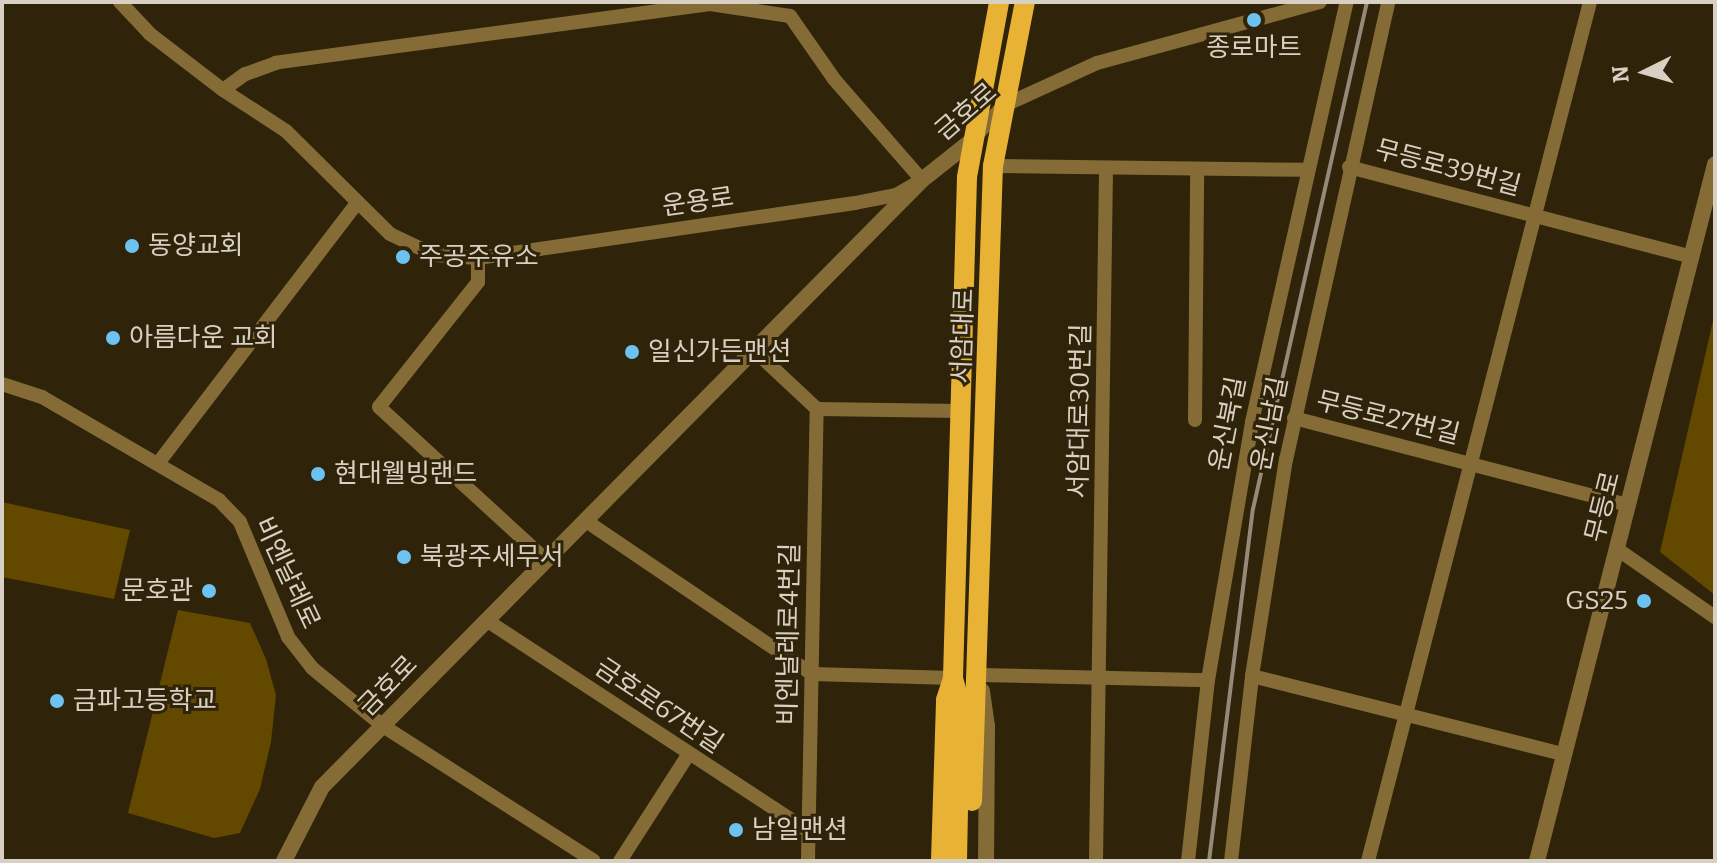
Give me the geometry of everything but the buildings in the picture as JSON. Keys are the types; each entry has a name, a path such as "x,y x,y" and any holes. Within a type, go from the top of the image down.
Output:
{"main road":[{"name":"서암대로","path":"967,703 953,678 970,142 999,2"},
{"name":"서암대로","path":"967,703 980,675 993,166 1025,2"},
{"path":"941,861 946,700 953,678"},
{"path":"957,861 967,703"},
{"path":"967,703 971,861"}],"street":[{"name":"운용로","path":"120,2 150,34 223,90 286,131 390,234 434,255 478,258 855,203 896,195 922,180"},
{"name":"금호로","path":"289,859 322,787 756,352 922,180 970,142 1003,106 1124,53 1320,2"},
{"name":"운신북길","path":"1188,861 1208,680 1252,422 1347,2"},
{"name":"운신남길","path":"1231,861 1252,676 1294,418 1388,2"},
{"name":"무등로39번길","path":"1506,325 1590,2"},
{"path":"223,90 245,74 276,63 710,4 790,16 834,79 922,180"},
{"name":"무등로","path":"1537,861 1715,164"},
{"path":"993,166 1307,170"},
{"name":"무등로39번길","path":"1349,167 1691,257"},
{"name":"서암대로30번길","path":"1096,861 1106,169"},
{"path":"1195,420 1197,170"},
{"path":"159,462 358,202"},
{"path":"478,258 478,282 379,407 546,560"},
{"name":"무등로27번길","path":"1368,861 1506,325"},
{"path":"756,352 817,409"},
{"name":"비엔날레로","path":"2,384 42,397 202,487 240,522 299,655 383,726 594,861"},
{"name":"서암대로","path":"817,409 960,411"},
{"name":"비엔날레로4번길","path":"808,861 817,409"},
{"name":"무등로27번길","path":"1294,418 1628,505"},
{"path":"586,521 812,674 953,678"},
{"path":"1617,549 1715,617"},
{"name":"금호로67번길","path":"486,620 808,831"},
{"path":"980,675 1208,680"},
{"name":"서암대로","path":"980,675 987,726 986,861"},
{"path":"1252,676 1563,754"},
{"path":"620,861 688,755"}],"shaded area":[{"path":"1715,312 1715,595 1660,552"},
{"path":"2,502 130,530 114,599 2,577"},
{"path":"178,610 250,623 266,659 276,695 271,742 260,789 240,833 214,838 128,813"}],"railway":[{"path":"1209,861 1253,509 1367,2"}],"place":[{"name":"종로마트","path":"1254,20"},
{"name":"동양교회","path":"132,246"},
{"name":"주공주유소","path":"403,257"},
{"name":"아름다운 교회","path":"113,338"},
{"name":"일신가든맨션","path":"632,352"},
{"name":"현대웰빙랜드","path":"318,474"},
{"name":"북광주세무서","path":"404,557"},
{"name":"문호관","path":"209,591"},
{"name":"GS25","path":"1644,601"},
{"name":"금파고등학교","path":"57,701"},
{"name":"남일맨션","path":"736,830"}]}
